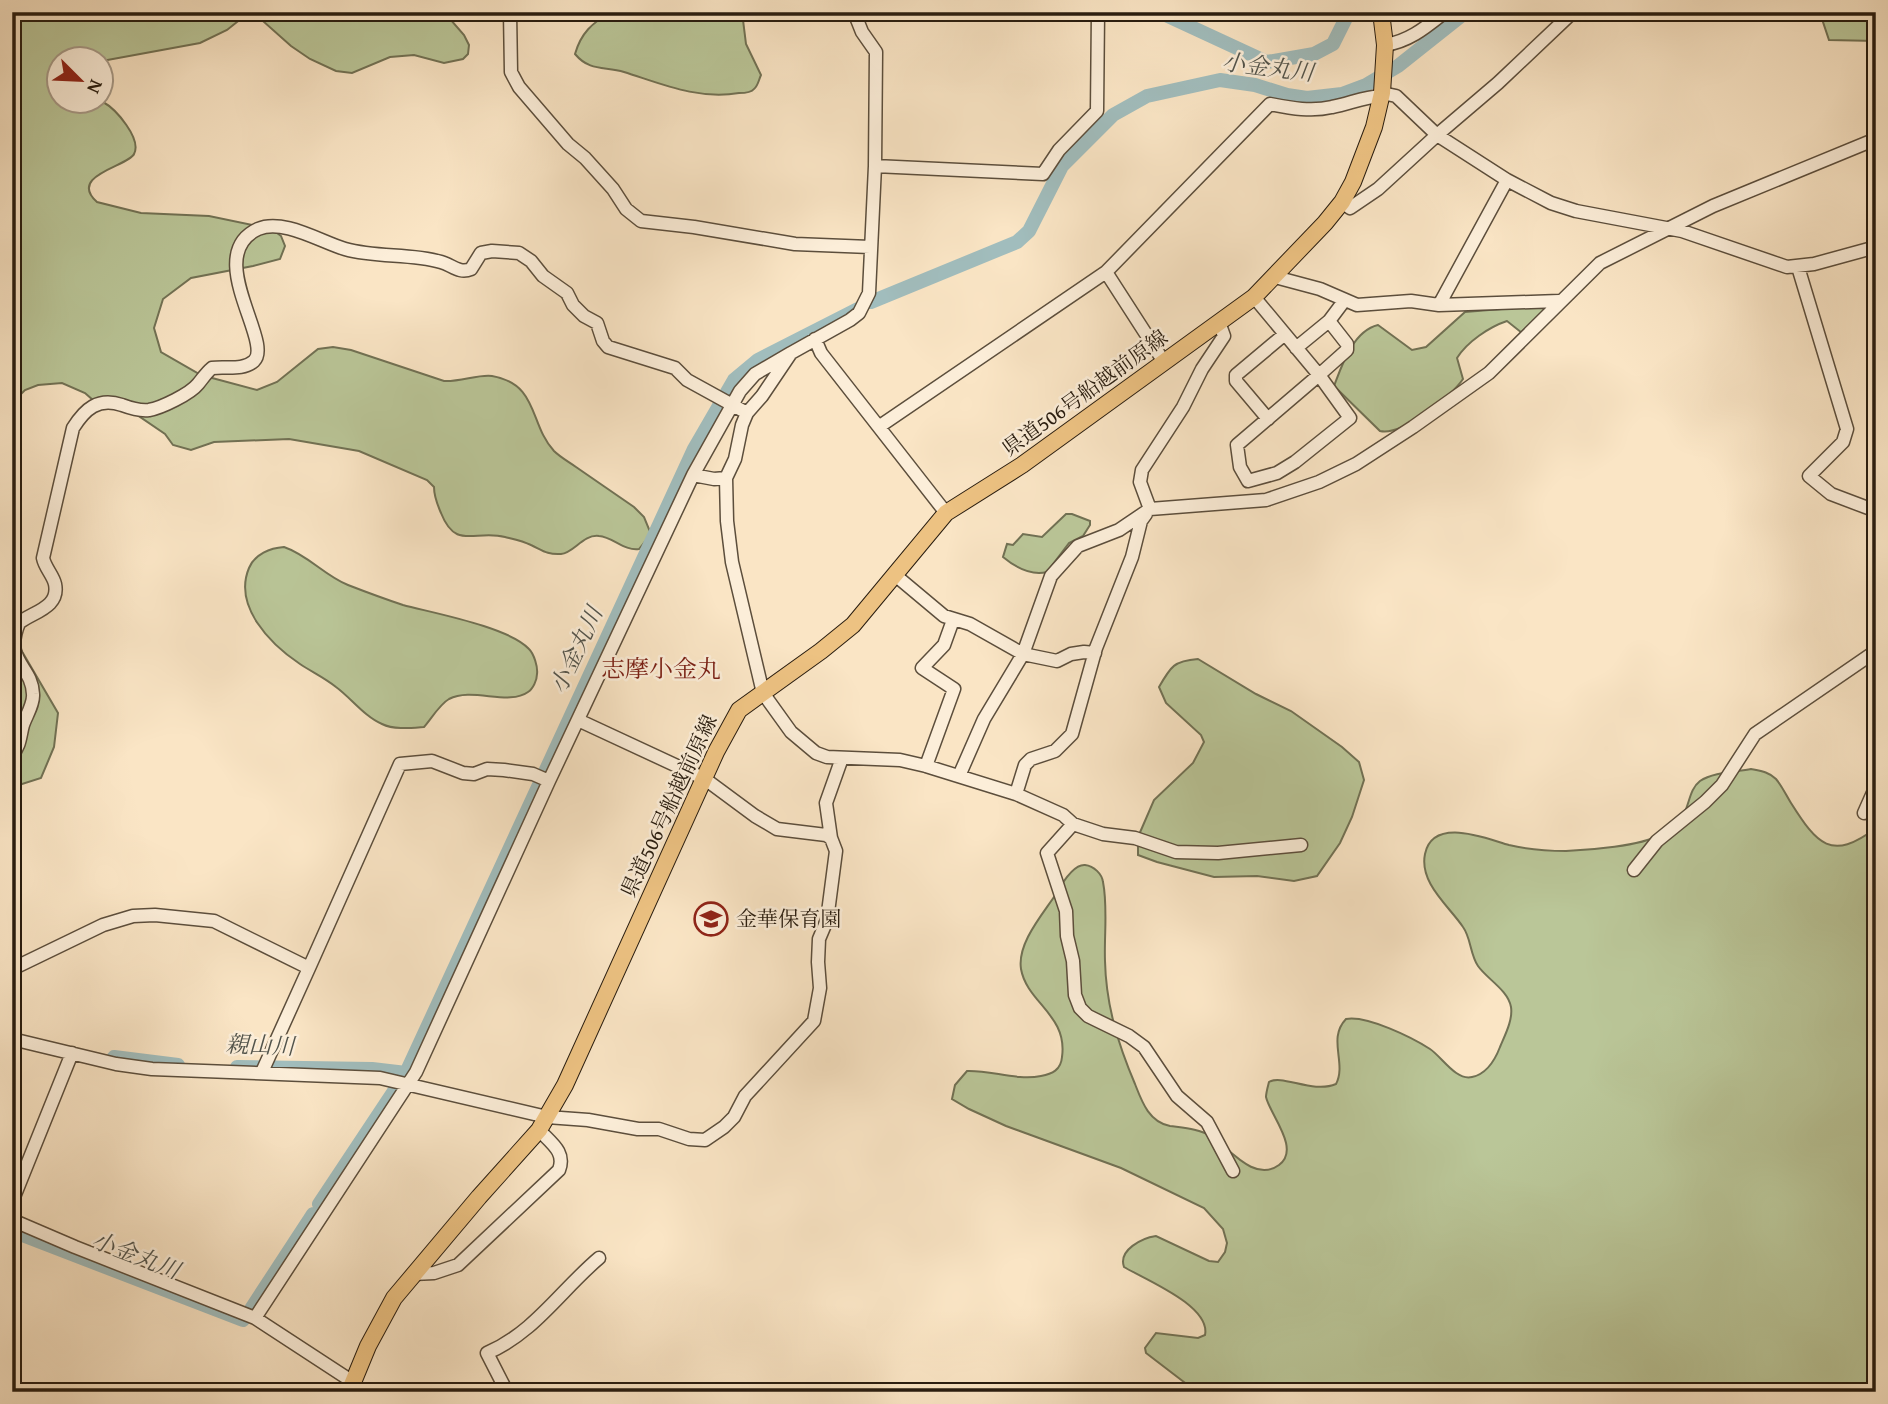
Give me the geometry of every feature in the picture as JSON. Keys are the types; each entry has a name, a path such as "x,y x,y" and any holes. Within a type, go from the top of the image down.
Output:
{"main road":[{"name":"県道506号船越前原線","path":"351,1387 380,1321 413,1275 543,1124 565,1085 716,752 739,710 853,625 946,513 1022,465 1254,297 1275,276 1342,202 1362,161 1382,94 1385,45 1381,12"}],"street":[{"path":"510,12 511,72 519,87 568,144 585,158 613,189 626,209 641,221 795,244 870,247"},
{"path":"255,1318 416,1072 693,475 740,391 755,374 859,313 869,293 875,166 876,52 862,32 854,12"},
{"path":"875,166 1043,174 1059,150 1097,111 1098,12"},
{"path":"1385,45 1401,43 1446,12"},
{"path":"1342,202 1350,208 1378,189 1498,83 1573,12"},
{"path":"880,426 1106,272 1270,104 1308,110 1329,108 1382,94 1396,96 1437,135 1507,180 1551,203 1576,211 1668,228 1787,267 1798,267 1876,247"},
{"path":"959,776 984,719 1023,654 1051,576 1078,546 1119,530 1150,509 1266,500 1296,491 1356,464 1489,373 1600,263 1713,206 1876,139"},
{"path":"1439,305 1507,180"},
{"path":"12,755 19,745 34,695 16,658 14,635 19,623 39,613 54,596 55,583 44,566 43,558 73,428 90,406 117,403 133,409 149,410 187,394 212,368 251,364 256,359 257,341 240,295 236,268 238,251 246,237 259,229 280,227 345,249 442,262 460,271 471,269 481,253 519,253 531,261 542,276 567,293 573,305 584,316 597,323 608,347 675,368 687,380 747,413"},
{"path":"1798,267 1847,429 1843,442 1809,476 1831,494 1876,511"},
{"path":"1106,272 1164,362"},
{"path":"1275,276 1320,289 1357,305 1411,301 1439,305 1559,302"},
{"path":"1254,297 1319,375 1350,418 1295,462 1277,473 1248,481 1240,467 1237,445 1319,375 1347,350 1348,344 1329,321"},
{"path":"1296,348 1329,321 1344,301"},
{"path":"1150,509 1140,482 1143,470 1184,407 1202,369 1224,336 1219,322"},
{"path":"1268,419 1236,381 1236,375 1285,334"},
{"path":"815,339 821,353 946,513"},
{"path":"791,353 747,413 742,425 726,478 727,520 732,562 763,693 791,732 805,746 816,753 842,758 900,760 926,766 1016,794 1063,815 1073,824 1102,834 1135,838 1164,850 1195,854 1301,845"},
{"path":"693,475 726,478"},
{"path":"1016,794 1025,765 1031,759 1055,751 1072,734 1095,653 1132,558 1141,521 1150,509"},
{"path":"895,575 944,616 970,624 1023,654 1057,661 1071,654 1095,653"},
{"path":"926,766 954,689 922,668 943,645 953,620"},
{"path":"1634,870 1657,841 1715,794 1755,734 1876,651"},
{"path":"578,720 705,779 777,829 831,838"},
{"path":"12,1039 152,1069 186,1072 264,1068 380,1078 407,1083 543,1124 588,1121 638,1129 659,1129 705,1140 734,1117 745,1096 814,1021 820,988 820,939 827,920 836,851 831,838 826,803 842,758"},
{"path":"264,1068 400,764 432,761 463,774 474,774 487,769 533,774 549,781"},
{"path":"1864,813 1876,786"},
{"path":"1073,824 1047,853 1066,911 1075,995 1080,1008 1088,1016 1129,1036 1144,1047 1177,1096 1207,1122 1233,1171"},
{"path":"12,969 103,925 133,916 155,915 214,921 309,968"},
{"path":"12,1202 72,1053"},
{"path":"413,1275 434,1273 458,1265 559,1170 562,1159 560,1152 543,1124"},
{"path":"12,1220 255,1318 351,1387"},
{"path":"507,1392 487,1353 528,1328 599,1258"}],"green space":[{"path":"12,12 444,12 469,45 468,54 463,59 444,63 414,55 390,57 352,73 336,71 310,59 263,21 253,17 242,18 227,30 200,43 116,58 116,46 46,46 46,116 116,116 116,113 131,133 134,154 102,172 89,185 90,193 97,202 141,213 209,216 272,229 281,236 285,246 280,259 191,278 163,299 154,328 161,352 201,375 257,390 277,382 318,349 333,347 351,350 444,381 487,376 507,380 526,396 540,429 554,451 634,507 644,517 651,534 639,549 593,536 566,553 556,554 505,537 460,535 447,525 437,503 434,487 427,480 359,451 289,439 214,442 191,450 173,445 165,434 137,415 93,400 85,393 62,383 38,385 25,390 17,398 12,417"},
{"path":"611,12 742,12 746,44 761,75 757,84 747,93 695,93 617,70 586,64 575,54 580,40 593,25"},
{"path":"1823,12 1876,12 1876,41 1829,40"},
{"path":"1550,305 1522,333 1507,321 1472,341 1457,358 1463,379 1457,387 1425,414 1401,428 1380,431 1334,386 1355,341 1369,328 1378,325 1412,350 1426,347 1465,312"},
{"path":"1066,514 1090,521 1090,525 1083,536 1069,543 1047,572 1023,570 1003,557 1007,544 1013,545 1023,534 1042,537"},
{"path":"284,547 348,585 403,605 488,628 519,641 529,649 535,661 537,676 533,687 520,696 468,695 449,699 424,727 397,728 376,721 342,691 277,646 257,623 250,610 245,582 249,568 255,559 264,553"},
{"path":"12,625 20,648 58,713 54,747 41,778 19,785 12,784"},
{"path":"1198,659 1256,694 1291,711 1359,762 1364,780 1352,817 1340,843 1317,876 1294,881 1257,876 1214,877 1138,855 1138,837 1154,800 1193,763 1204,742 1201,735 1166,703 1159,687 1178,663"},
{"path":"1751,769 1768,773 1776,779 1809,829 1826,844 1847,844 1876,828 1876,1392 1197,1392 1146,1353 1145,1348 1156,1333 1198,1338 1205,1335 1204,1324 1188,1304 1124,1267 1123,1261 1124,1255 1133,1246 1156,1236 1209,1261 1218,1262 1227,1243 1223,1229 1204,1208 1121,1168 1006,1126 952,1099 955,1085 967,1071 1032,1077 1049,1074 1060,1065 1062,1043 1059,1030 1025,981 1021,959 1032,929 1064,881 1072,871 1085,865 1097,871 1103,882 1108,993 1118,1039 1147,1110 1163,1124 1196,1130 1211,1136 1251,1167 1270,1169 1279,1165 1287,1150 1286,1141 1266,1097 1269,1082 1282,1080 1318,1087 1336,1084 1340,1068 1338,1035 1346,1019 1366,1020 1401,1034 1430,1049 1455,1072 1466,1077 1482,1073 1496,1057 1511,1017 1511,1007 1502,990 1478,966 1466,931 1436,894 1426,875 1425,854 1430,842 1438,836 1462,833 1523,848 1552,851 1628,845 1660,835 1674,823 1686,809 1693,790 1700,781 1718,774"}],"waterway":[{"path":"1159,12 1267,62 1314,54 1333,44 1349,12"},
{"name":"小金丸川","path":"871,302 1017,242 1029,231 1062,166 1113,115 1147,96 1220,80 1255,85 1307,98 1342,94 1366,85 1398,66 1466,12"},
{"name":"小金丸川","path":"237,1067 372,1069 406,1073 694,449 734,380 758,360 858,309"},
{"name":"親山川","path":"114,1057 178,1065"},
{"name":"小金丸川","path":"319,1204 396,1088"},
{"name":"小金丸川","path":"251,1309 313,1214"},
{"name":"小金丸川","path":"12,1231 243,1320"}],"place":[{"name":"金華保育園","path":"711,919"}],"district":[{"name":"志摩小金丸","path":"661,669"}]}
